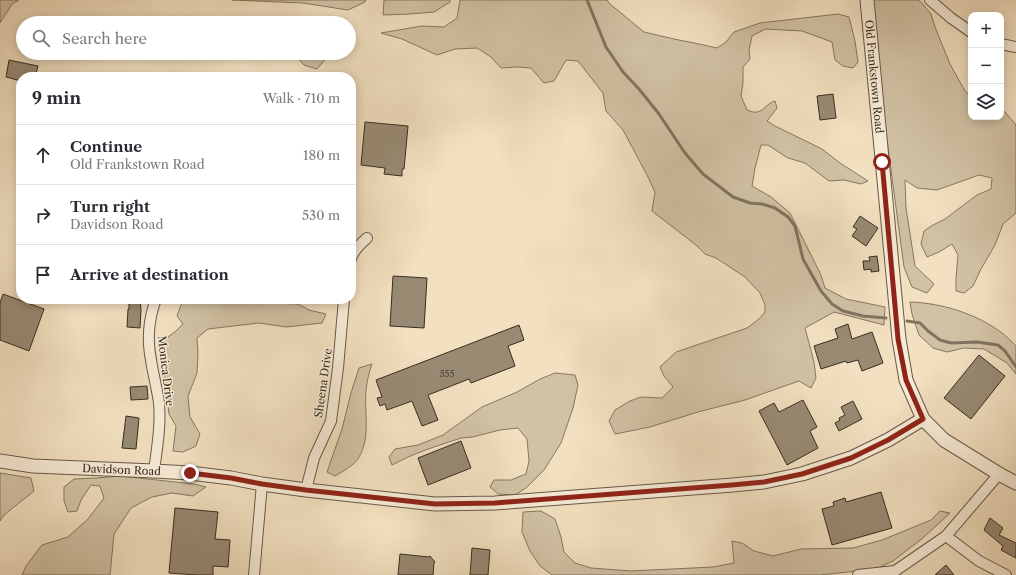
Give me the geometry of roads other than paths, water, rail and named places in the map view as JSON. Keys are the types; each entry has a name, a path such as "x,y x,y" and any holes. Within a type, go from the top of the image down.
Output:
{"street":[{"name":"Old Frankstown Road","path":"867,0 898,339 906,380 923,419 944,440 1016,483"},
{"path":"930,0 968,30"},
{"path":"1004,45 1016,47"},
{"path":"356,250 366,238"},
{"name":"Monica Drive","path":"154,304 148,336 150,359 156,382 159,404 159,435 154,471"},
{"name":"Sheena Drive","path":"306,490 314,458 331,421 338,368 344,304"},
{"name":"Davidson Road","path":"0,461 33,466 154,471 204,475 306,490 435,504 495,503 764,482 802,474 851,458 888,440 923,419"},
{"path":"858,575 896,573 946,536 999,474"},
{"path":"254,575 262,484"},
{"path":"946,536 979,561 1006,575"}],"waterway":[{"path":"587,0 606,47 623,72 659,114 685,153 703,174 733,197 750,203 762,204 775,208 788,217 795,226 803,259 821,291 832,304 843,311 863,316 886,318"},
{"path":"907,321 920,323 940,340 951,343 977,342 998,345 1005,351 1016,367"}]}
